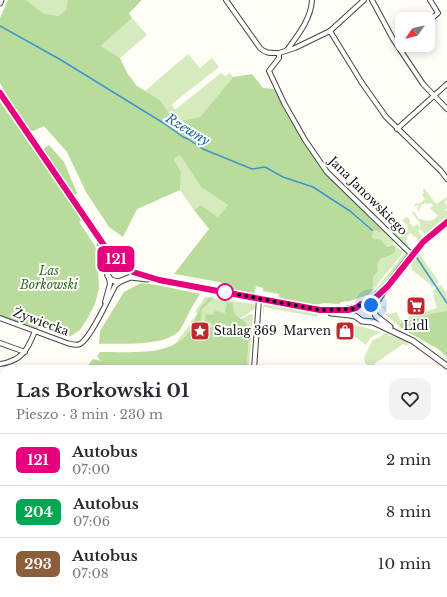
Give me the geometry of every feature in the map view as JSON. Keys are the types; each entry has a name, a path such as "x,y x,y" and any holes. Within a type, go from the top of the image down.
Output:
{"street":[{"path":"226,0 263,52 268,53 279,53 295,48 330,31 364,0"},
{"path":"286,50 308,18 311,11 312,0"},
{"path":"372,0 395,38"},
{"path":"430,0 438,13 435,16"},
{"path":"330,31 381,112 396,129 441,171 447,179"},
{"path":"404,52 423,84 447,109"},
{"name":"Jana Janowskiego","path":"279,53 279,58 268,71 305,140 331,177 412,255"},
{"path":"396,129 447,84"},
{"path":"0,93 112,257 125,262 133,272 159,280"},
{"path":"368,321 372,318 374,306 412,255 430,236 447,222"},
{"path":"94,232 108,261 107,271 110,283 103,308"},
{"path":"108,266 111,262 118,260"},
{"path":"109,278 115,282 123,281 129,272 128,267"},
{"path":"103,308 115,286 131,277 159,280 336,314 350,314 362,321 373,322 401,334"},
{"path":"320,310 341,310 358,307 361,304 371,301 388,286"},
{"path":"254,365 259,299"},
{"path":"366,303 371,305 380,319 446,365"},
{"path":"357,317 356,312 358,307"},
{"name":"Żywiecka","path":"0,318 76,345 82,342 86,337 103,308"},
{"path":"0,364 16,360 25,352 30,344 35,330"},
{"path":"0,343 25,352"}],"green space":[{"path":"8,0 26,0 43,13 58,16 66,10 68,0 142,0 129,13 132,18 101,46 120,58 127,73 137,86 160,100 175,122 200,117 233,77 252,74 263,88 275,89 285,111 322,168 382,231 373,232 372,238 381,240 387,247 392,245 395,247 395,252 380,260 378,271 373,277 373,287 370,294 350,301 341,302 339,304 324,303 315,305 293,302 279,297 279,294 263,291 263,288 256,286 254,294 221,288 222,283 174,274 209,229 194,210 201,205 218,217 228,205 201,187 180,155 174,159 181,172 180,190 137,209 123,237 109,227 86,192 67,152 44,126 31,132 17,113 0,83 0,18"},
{"path":"26,0 68,0 66,10 58,16 43,13"},
{"path":"132,18 147,35 120,58 101,46"},
{"path":"188,54 200,68 212,58 219,67 172,104 174,109 176,109 221,73 225,76 230,73 233,77 200,117 175,122 160,100 145,91"},
{"name":"Las Borkowski","path":"0,102 83,219 79,222 95,246 99,259 99,288 95,304 80,330 69,337 39,327 38,329 0,316"},
{"path":"49,145 64,162 77,193 74,196 43,149"},
{"path":"180,155 201,187 228,205 218,217 201,205 194,210 180,190 181,172 174,159"},
{"path":"424,188 436,204 447,197 447,200 445,201 447,208 445,210 447,211 447,217 425,235 420,229 418,231 423,237 419,241 410,233 406,237 408,239 406,241 409,245 406,246 389,228 392,230 391,227 397,223 400,228 399,229 404,235 408,231 409,232 408,226 402,220 407,217 411,221 409,222 413,227 418,224 420,228 420,223 412,213 413,212 419,219 428,221 431,221 438,216 430,208 433,206 431,203 421,205 419,211 417,209 419,206 414,205 416,203 419,204 425,199 422,195 424,193"},
{"path":"376,223 393,240 393,243 400,250 403,248 405,250 370,294 373,287 373,277 378,268 378,261 391,255 394,246 390,245 387,247 384,243 372,239 373,232 382,231"},
{"path":"418,252 439,282 431,288 431,285 412,270 411,261"},
{"path":"407,253 407,256 383,289 375,295 373,293 403,255"},
{"path":"141,283 200,294 179,331 172,336 163,340 152,342 99,344 100,331 124,292"},
{"path":"441,285 447,294 447,311 399,324 401,328 386,315 387,313 382,307 385,306 388,315 397,312 400,320 437,308 433,295 435,294 432,291"},
{"path":"205,297 254,304 255,308 240,318 233,312 225,329 169,347 175,344 189,326 192,326 191,321 198,312 194,313"},
{"path":"209,298 213,298 202,309 201,321 199,321 197,333 201,334 213,326 210,322 205,321 206,314 213,315 215,311 225,313 227,302 233,303 233,309 236,316 247,324 249,329 247,365 88,365 93,359 101,361 97,356 100,352 148,351 171,346 181,340 189,332 203,304"},
{"path":"266,304 317,312 317,317 264,307 264,314 263,306"},
{"path":"447,311 447,357 438,349 401,328 399,324 431,314"},
{"path":"250,314 253,315 249,365 247,365 249,329 241,319"},
{"path":"343,322 381,332 370,338 366,345 348,331 349,327"},
{"path":"384,333 402,339 408,342 407,346 403,344 374,364 375,365 367,365 364,358 372,341"}],"waterway":[{"name":"Rzewny","path":"0,26 61,60 203,149 252,169 265,167 283,177 313,187 350,211 372,230"},
{"name":"Rzewny","path":"417,258 447,303"}],"bus line":[{"name":"121","path":"0,93 112,257 125,262 133,272 159,280 320,310 353,309 361,304 369,303 373,300 388,286 423,242 447,222"}],"place":[{"name":"Lidl","path":"416,306"},
{"name":"Stalag 369","path":"200,331"},
{"name":"Marven","path":"345,331"}],"route":[{"path":"225,292 320,310 353,309 364,303 371,305"}]}
